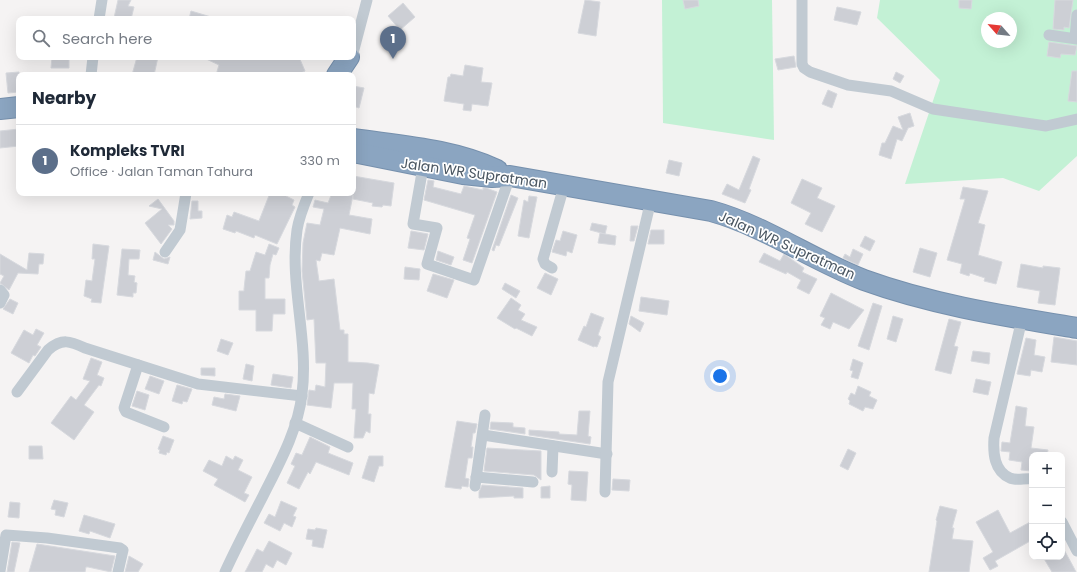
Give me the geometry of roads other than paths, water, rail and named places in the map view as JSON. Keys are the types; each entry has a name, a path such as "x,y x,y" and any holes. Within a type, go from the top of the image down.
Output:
{"highway":[{"path":"339,72 348,60"},
{"path":"0,109 16,107"},
{"path":"356,139 454,155 490,167 507,176"},
{"name":"Jalan WR Supratman","path":"356,153 423,167 492,177 507,176 651,200 731,217 862,279 907,294 974,311 1077,328"}],"street":[{"path":"99,16 102,0"},
{"path":"356,40 367,0"},
{"path":"802,0 802,64 807,70 848,84 891,92 933,109 1046,126 1077,119"},
{"path":"1049,35 1076,38 1077,15"},
{"path":"90,72 92,60"},
{"path":"348,72 351,60"},
{"path":"423,167 413,224 437,228 427,264 474,280 507,176"},
{"path":"552,268 545,264 543,259 564,186"},
{"path":"165,252 180,230 184,218 186,196"},
{"path":"225,572 278,466 295,424 302,396 304,343 295,272 295,245 297,229 308,196"},
{"path":"605,492 608,382 651,200"},
{"path":"0,290 4,295 0,303"},
{"path":"1022,319 994,438 993,451 995,460 1000,469 1010,478 1029,480"},
{"path":"17,392 48,350 54,345 69,341 85,348 198,384 302,396"},
{"path":"138,365 124,408 130,415 164,427"},
{"path":"485,415 476,482 533,482"},
{"path":"295,424 348,447"},
{"path":"483,435 607,454"},
{"path":"552,472 553,446"},
{"path":"1063,524 1077,551"},
{"path":"0,571 6,535 47,538 120,548 123,550 118,572"}],"place":[{"name":"Kompleks TVRI","path":"393,59"}]}
